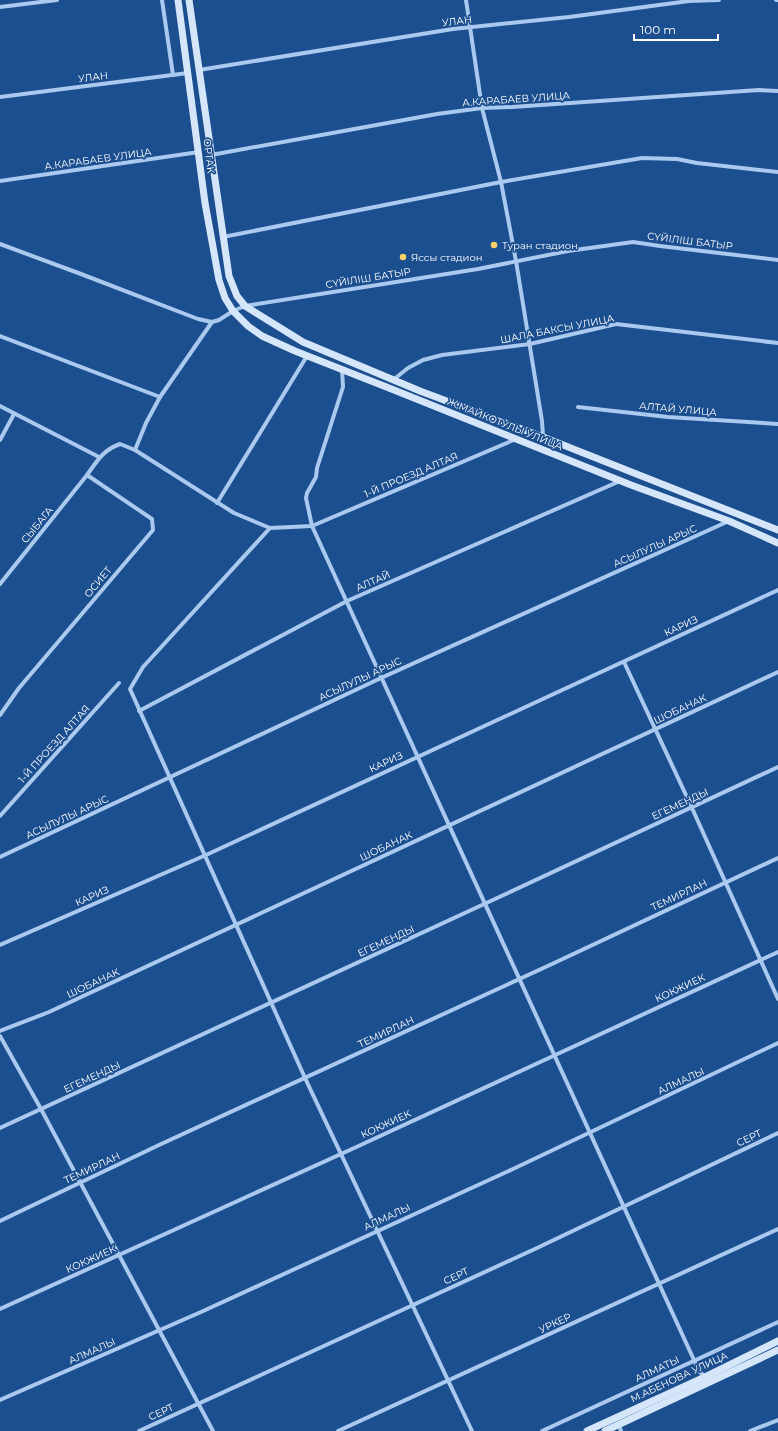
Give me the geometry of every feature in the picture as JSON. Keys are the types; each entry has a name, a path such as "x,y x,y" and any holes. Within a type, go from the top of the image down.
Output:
{"street":[{"path":"0,7 57,0"},
{"path":"162,0 173,75"},
{"name":"ОРТАК","path":"178,0 205,203 219,280 225,298 232,311"},
{"name":"ОРТАК","path":"189,0 229,276 237,296 246,306"},
{"path":"466,0 482,108 500,182 516,261 542,421 543,437"},
{"name":"УЛАН","path":"199,70 469,27 569,17 689,1 719,0"},
{"name":"УЛАН","path":"0,97 188,73"},
{"name":"А.КАРАБАЕВ УЛИЦА","path":"211,156 437,114 482,108 520,107 759,90 778,91"},
{"name":"А.КАРАБАЕВ УЛИЦА","path":"0,181 199,152"},
{"path":"223,237 500,182 642,158 677,159 697,163 778,172"},
{"name":"СҮЙІЛІШ БАТЫР","path":"212,322 219,320 232,311 246,306 568,251 633,242 778,260"},
{"path":"0,244 88,276 198,320 212,322 160,397 146,423 135,450 234,513 270,528 312,526"},
{"name":"Ж.МАЙКОТУЛЫ УЛИЦА","path":"246,306 303,342 393,380 543,437 778,530"},
{"name":"Ж.МАЙКОТУЛЫ УЛИЦА","path":"232,311 248,326 262,336 306,356 620,481 729,521 778,543"},
{"name":"ШАЛА БАКСЫ УЛИЦА","path":"393,380 408,368 423,360 442,355 530,344 616,324 778,343"},
{"path":"0,336 160,397"},
{"path":"217,503 306,356"},
{"path":"342,370 343,387 317,468 316,478 306,493 312,526 699,1371 705,1377"},
{"path":"0,406 100,458"},
{"name":"АЛТАЙ УЛИЦА","path":"578,407 668,417 778,424"},
{"path":"469,420 472,411"},
{"path":"0,440 14,414"},
{"name":"1-Й ПРОЕЗД АЛТАЯ","path":"312,526 516,439"},
{"name":"СЫБАГА","path":"0,584 100,458 110,448 120,444 135,450"},
{"name":"ОСИЕТ","path":"0,715 19,688 153,530 152,519 87,475"},
{"name":"АЛТАЙ","path":"139,711 347,601 620,481"},
{"name":"АСЫЛУЛЫ АРЫС","path":"0,857 381,678 729,521"},
{"path":"270,528 143,667 130,689 206,855 305,1078 472,1431"},
{"name":"КАРИЗ","path":"0,945 206,855 778,590"},
{"path":"624,662 778,999"},
{"name":"ШОБАНАК","path":"0,1031 49,1012 778,672"},
{"name":"1-Й ПРОЕЗД АЛТАЯ","path":"0,816 120,683"},
{"name":"ЕГЕМЕНДЫ","path":"0,1128 692,808 778,766"},
{"name":"ТЕМИРЛАН","path":"0,1221 778,858"},
{"name":"КОКЖИЕК","path":"0,1309 341,1154 778,952"},
{"path":"0,1036 41,1109 213,1431"},
{"name":"АЛМАЛЫ","path":"0,1400 378,1231 590,1133 778,1043"},
{"name":"СЕРТ","path":"139,1431 624,1207 778,1133"},
{"name":"УРКЕР","path":"338,1431 778,1229"},
{"name":"АЛМАТЫ","path":"542,1431 778,1322"},
{"name":"М.АБЕНОВА УЛИЦА","path":"587,1431 705,1377 778,1341"},
{"name":"М.АБЕНОВА УЛИЦА","path":"605,1431 620,1428 778,1350"},
{"path":"750,1431 778,1420"}],"place":[{"name":"Туран стадион","path":"494,245"},
{"name":"Яссы стадион","path":"403,257"}]}
